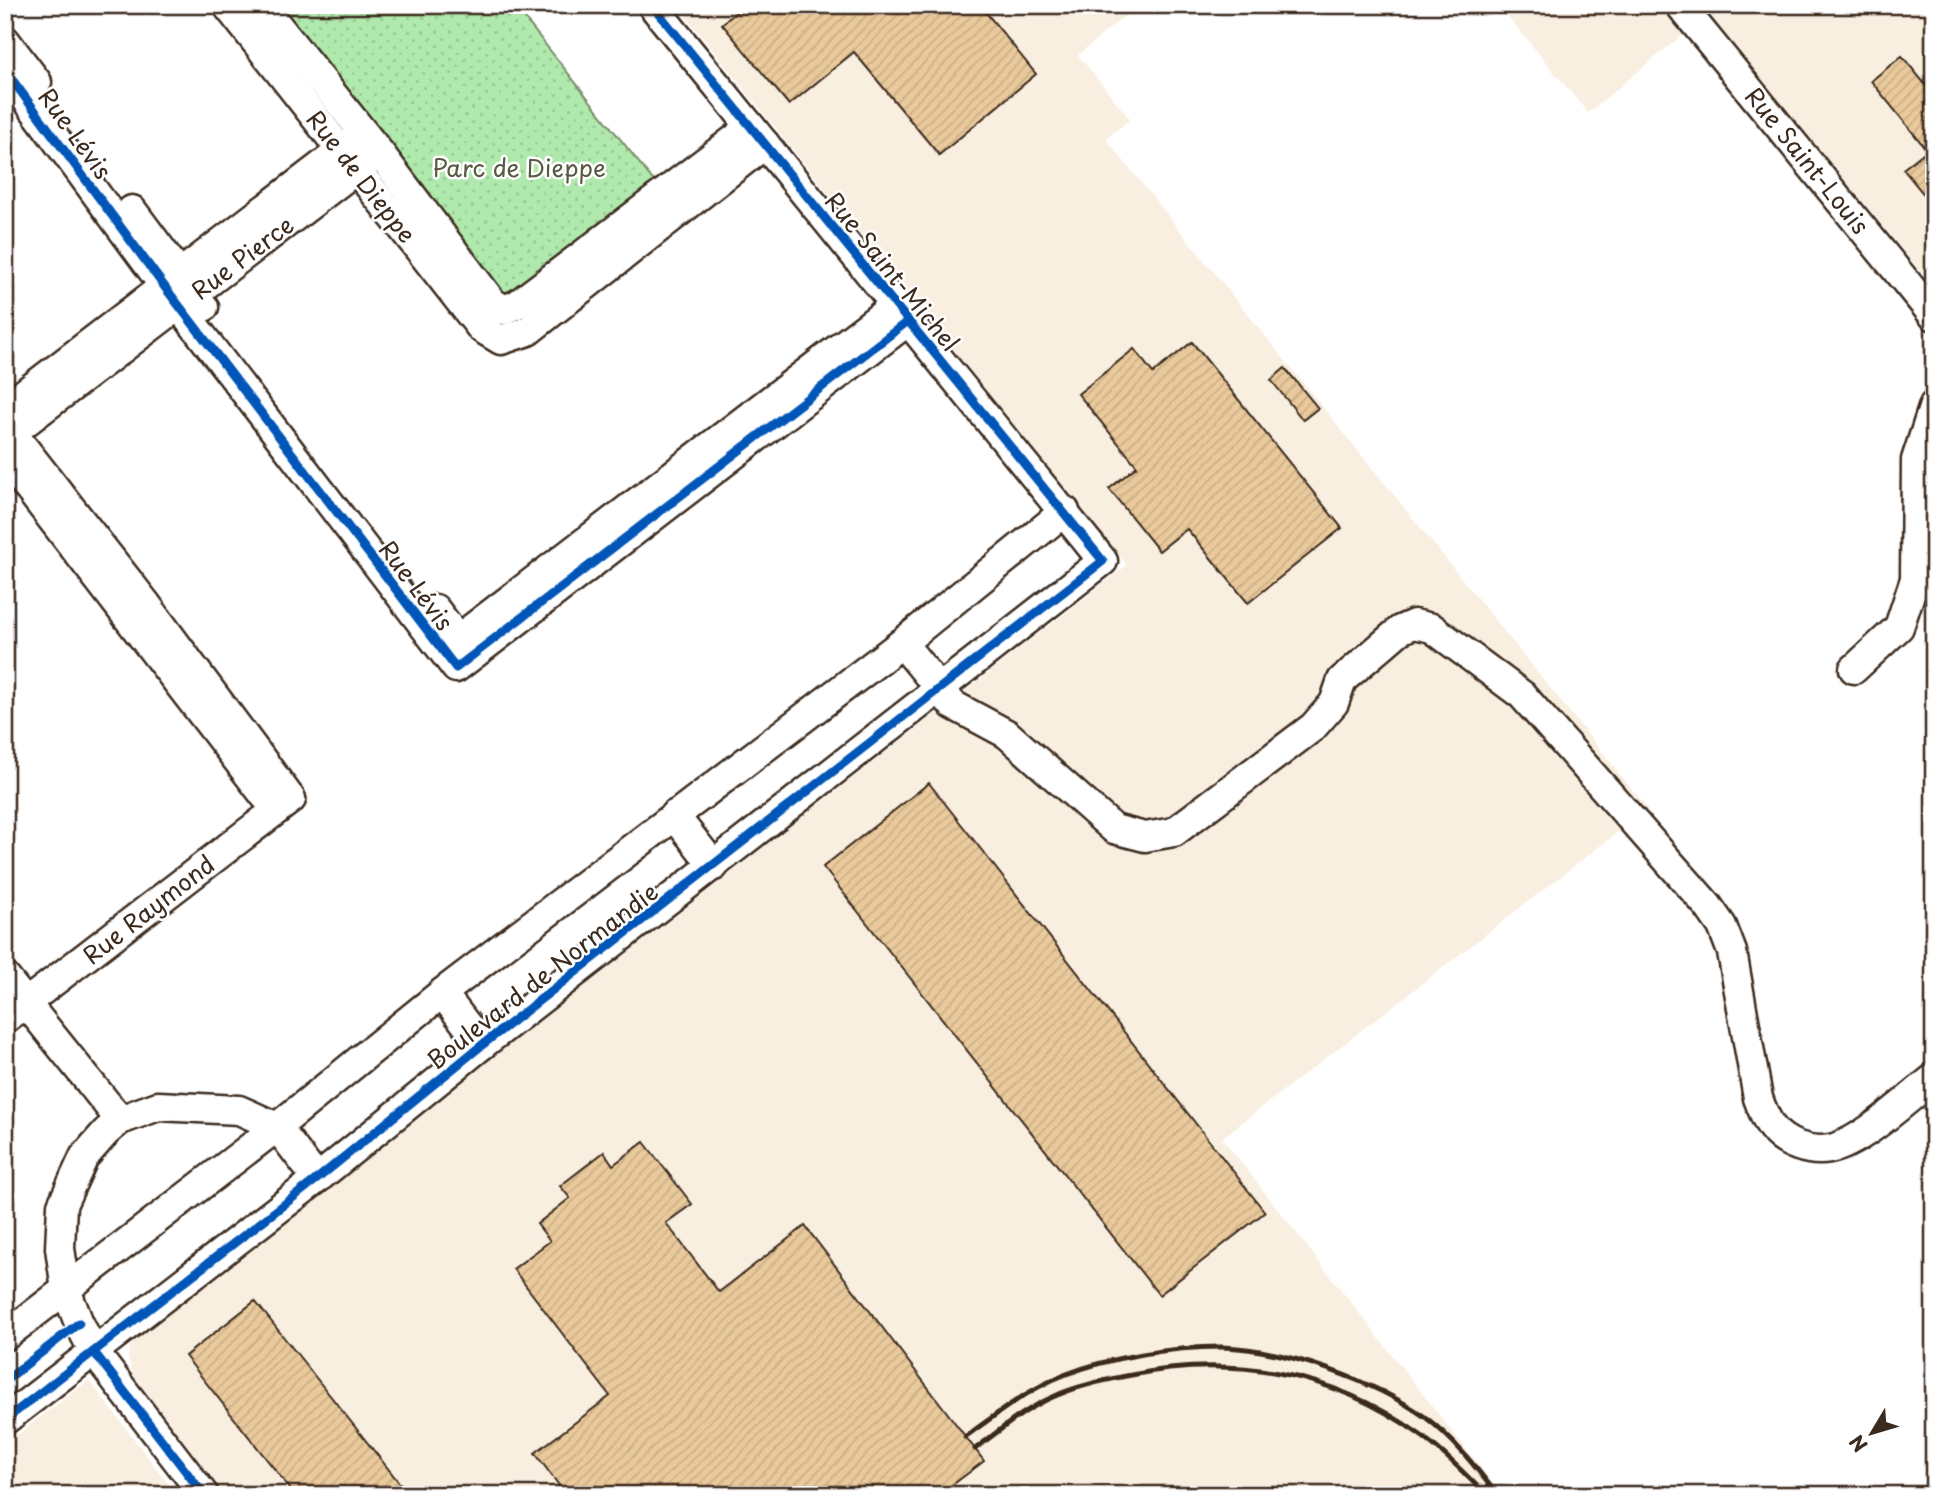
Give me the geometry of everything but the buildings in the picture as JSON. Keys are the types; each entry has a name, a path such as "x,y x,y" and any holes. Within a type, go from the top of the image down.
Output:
{"street":[{"name":"Rue de Dieppe","path":"227,5 492,302 504,310"},
{"name":"Rue de Dieppe","path":"261,5 481,328 501,340"},
{"name":"Rue Saint-Michel","path":"652,5 1103,561"},
{"name":"Rue Saint-Louis","path":"1681,5 1934,316"},
{"name":"Rue Lévis","path":"5,40 30,88 180,290 317,469 458,639 456,668"},
{"name":"Rue Lévis","path":"5,70 30,88"},
{"path":"758,135 528,331 501,340 504,310 518,304 758,135"},
{"name":"Rue Pierce","path":"7,432 180,290 360,151"},
{"name":"Rue Lévis","path":"456,668 681,482 902,313"},
{"path":"1854,668 1899,627 1915,579 1916,460 1934,405"},
{"name":"Rue Raymond","path":"7,432 278,798 10,1001"},
{"name":"Rue Lévis","path":"317,469 456,668"},
{"name":"Rue Lévis","path":"458,639 681,482"},
{"name":"Boulevard de Normandie","path":"5,1336 276,1127 442,993 902,643 1065,511"},
{"name":"Boulevard de Normandie","path":"5,1420 317,1179 482,1045 1103,561"},
{"path":"902,643 953,705 1007,734 1114,829 1145,837 1174,832 1312,727 1334,703 1342,680 1400,630 1414,624 1432,628 1522,695 1708,906 1722,926 1732,952 1758,1098 1765,1119 1776,1135 1791,1144 1811,1150 1832,1149 1859,1136 1934,1078"},
{"path":"674,814 714,866"},
{"name":"Boulevard de Normandie","path":"442,993 482,1045"},
{"path":"10,1001 113,1126"},
{"path":"204,1495 94,1352 79,1323 66,1290 60,1248 62,1205 84,1157 113,1126 158,1106 239,1110 276,1127 317,1179"}],"shaded area":[{"path":"700,5 1138,5 1078,55 1130,119 1106,139 1648,809 1222,1138 1502,1495 224,1495 131,1372 128,1355 134,1336 1127,565 686,17"},
{"path":"1498,5 1934,5 1934,288 1708,14 1588,113"},
{"path":"89,1380 177,1495 5,1495 5,1444"}],"green space":[{"name":"Parc de Dieppe","path":"266,5 514,5 663,193 501,299"}],"railway":[{"path":"965,1437 1038,1387 1082,1369 1121,1358 1162,1351 1202,1347 1245,1349 1272,1353 1327,1369 1355,1379 1404,1404 1445,1434 1497,1495"},
{"path":"975,1449 1034,1407 1081,1387 1165,1370 1242,1368 1279,1373 1351,1395 1419,1434 1454,1463 1486,1495"}],"cycle path":[{"path":"5,1420 317,1179 482,1045 1103,561 652,5"},
{"path":"5,70 164,286 456,668 908,321"},
{"path":"5,1381 79,1323"},
{"path":"94,1352 204,1495"}]}
